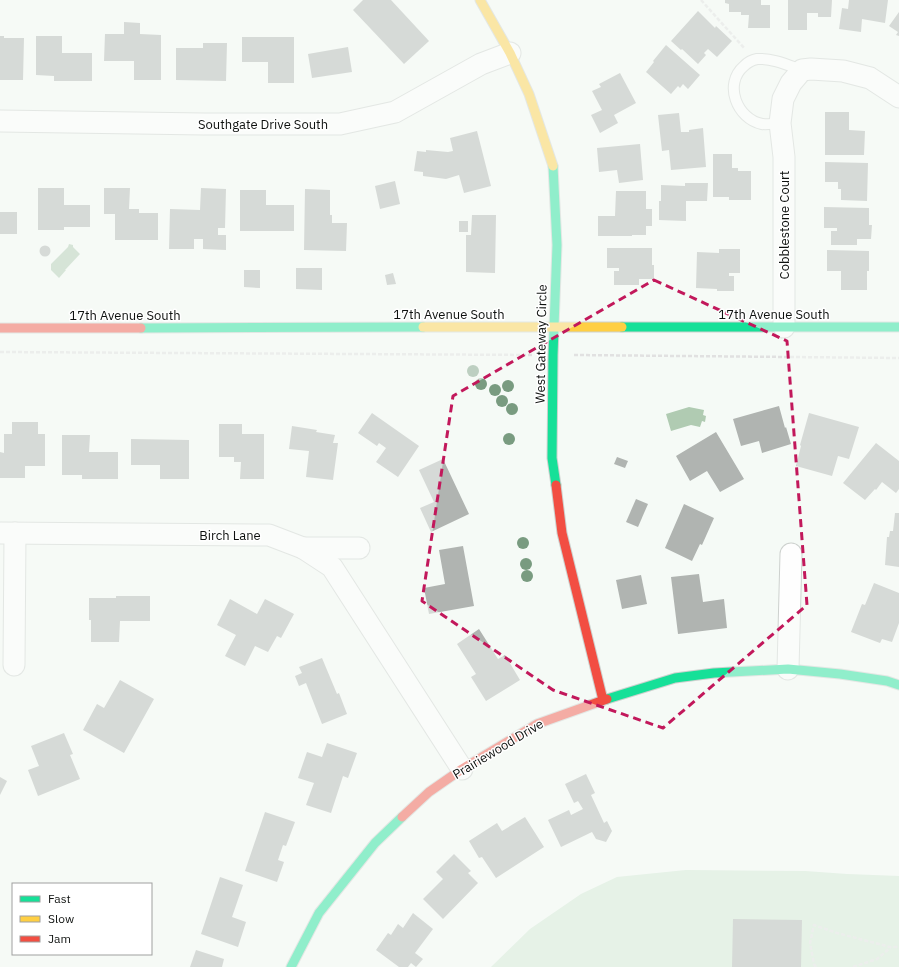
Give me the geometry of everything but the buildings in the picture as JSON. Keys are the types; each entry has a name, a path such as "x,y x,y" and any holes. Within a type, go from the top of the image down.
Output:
{"street":[{"name":"West Gateway Circle","path":"480,0 510,52 529,94 553,168 557,244 553,355 552,458 562,533 603,700"},
{"name":"Southgate Drive South","path":"0,121 340,124 395,112 481,64 510,52"},
{"path":"802,70 811,69 843,71 870,78 899,97"},
{"name":"Cobblestone Court","path":"784,327 784,157 780,123 783,99 791,82 802,70"},
{"name":"17th Avenue South","path":"0,328 899,327"},
{"path":"7,533 14,664"},
{"name":"Birch Lane","path":"7,533 269,535 303,548 332,567 462,769"},
{"path":"303,548 359,548"},
{"path":"788,669 791,554"},
{"name":"Prairiewood Drive","path":"291,967 319,913 375,843 429,792 462,769 537,724 603,700 675,678 714,673 788,669 840,674 887,681 899,685"}],"lane":[{"path":"780,123 762,124 749,118 739,108 734,98 733,83 740,70 748,63 755,60 767,59 802,70"}],"path":[{"path":"701,0 755,60"},
{"path":"0,352 899,358"},
{"path":"816,967 814,964 810,943 814,925 890,948 899,947"},
{"path":"853,967 877,959 890,948"}],"highlighted area":[{"path":"654,280 787,341 807,605 663,728 553,690 422,601 453,396"}],"shaded area":[{"path":"69,244 73,245 73,247 80,254 59,278 51,270 51,264 68,247"},
{"path":"689,407 704,410 703,415 706,416 705,422 702,421 700,427 691,425 671,431 666,414"},
{"path":"686,870 805,871 899,876 899,967 491,967 530,929 581,894 617,877"}],"traffic: fast":[{"path":"553,166 557,245 553,355 552,458 556,485"},
{"path":"141,328 423,327"},
{"path":"622,327 899,327"},
{"path":"607,699 675,678 714,673 788,669 840,674 887,681 899,685"},
{"path":"291,967 319,913 375,843 402,817"}],"traffic: slow":[{"path":"480,0 510,53 529,94 553,166"},
{"path":"423,327 622,327"}],"traffic: jam":[{"path":"0,328 141,328"},
{"path":"556,485 562,533 603,700"},
{"path":"402,817 429,792 462,769 537,724 607,699"}]}
